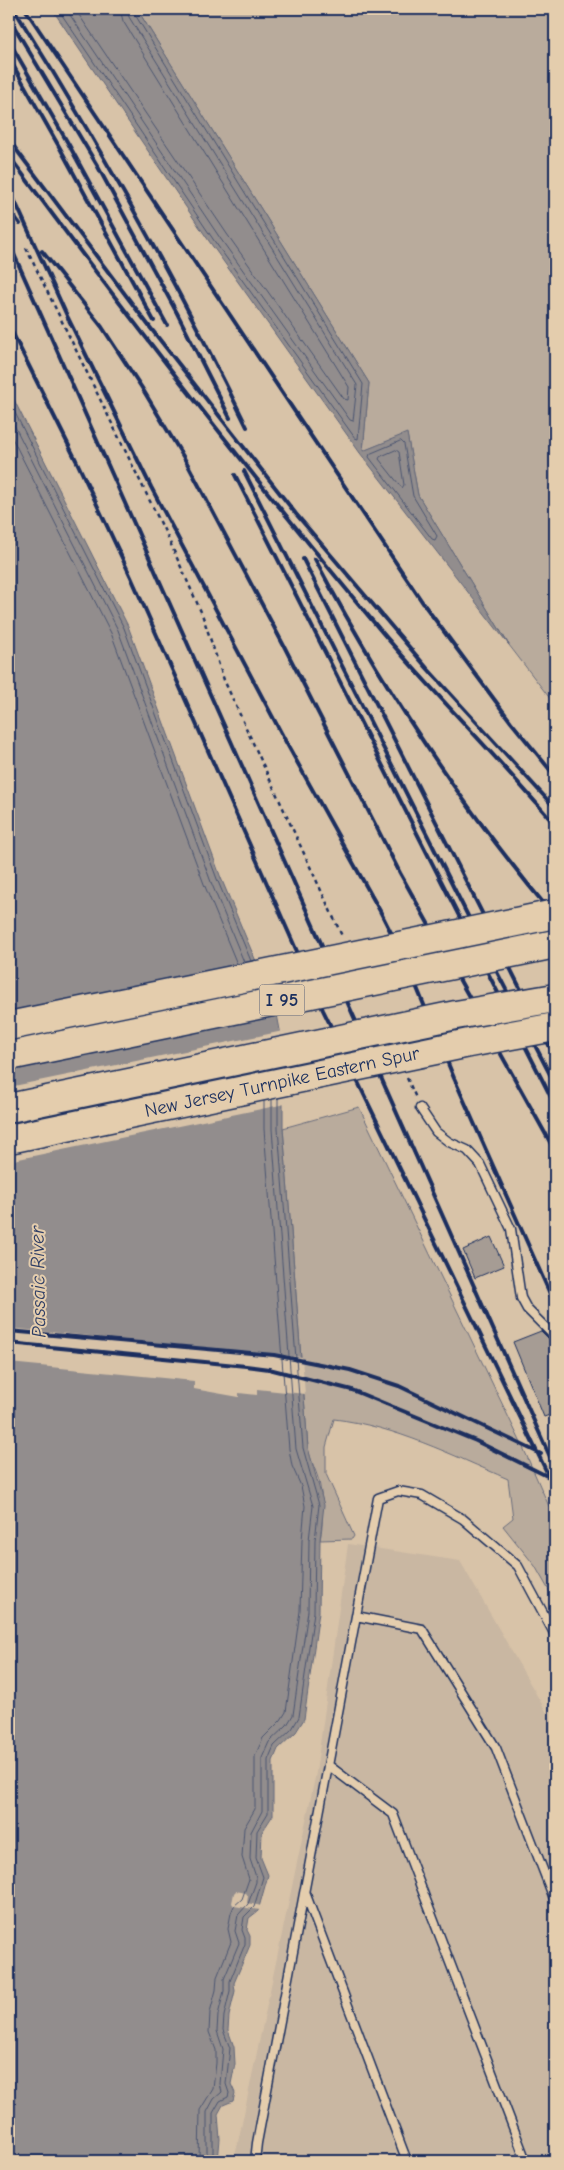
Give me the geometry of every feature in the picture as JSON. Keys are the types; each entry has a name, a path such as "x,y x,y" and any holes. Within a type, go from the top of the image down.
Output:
{"highway":[{"name":"I 95","path":"9,1026 555,914"},
{"name":"I 95","path":"9,1056 555,944"},
{"name":"New Jersey Turnpike Eastern Spur","path":"9,1108 456,1016 555,998"},
{"name":"New Jersey Turnpike Eastern Spur","path":"9,1139 469,1043 555,1027"}],"lane":[{"path":"420,1108 436,1132 449,1142 467,1150 480,1164 511,1230 522,1298 527,1308 555,1337"},
{"path":"255,2161 306,1895 328,1765 378,1498 398,1491 422,1495 463,1519 518,1566 555,1635"},
{"path":"356,1616 422,1629 496,1748 555,1901"},
{"path":"328,1765 393,1814 526,2161"},
{"path":"306,1895 407,2161"}],"path":[{"path":"26,248 168,538 202,614 224,680 342,936"},
{"path":"404,1072 420,1108"}],"shaded area":[{"path":"137,9 555,9 555,705 509,645 418,495 407,434 363,451 369,383"},
{"path":"359,1107 522,1445 555,1520 555,1601 535,1566 503,1526 513,1518 508,1479 444,1451 379,1428 334,1419 326,1447 326,1474 354,1536 352,1539 320,1540 322,1503 319,1481 308,1448 283,1128"},
{"path":"348,1544 460,1561 555,1727 555,2161 234,2161 316,1773"}],"water":[{"path":"52,9 137,9 369,383 363,451 407,433 418,495 509,645 360,453 211,244"},
{"name":"Passaic River","path":"9,390 128,626 221,878 276,1009 283,1046 283,1128 308,1448 324,1505 320,1540 319,1612 304,1719 296,1732 278,1749 273,1761 273,1815 262,1832 261,1858 268,1875 258,1911 249,1918 247,1930 250,1936 250,1945 234,1983 235,1991 228,2030 234,2047 235,2064 231,2084 235,2093 233,2101 223,2105 218,2114 220,2139 218,2161 9,2161"}],"pier":[{"path":"283,1031 285,1046 285,1104 9,1161 9,1087"},
{"path":"9,1328 302,1357 305,1394 257,1389 257,1395 239,1393 239,1397 194,1389 194,1381 9,1363"},
{"path":"236,1891 246,1893 248,1896 247,1903 262,1906 260,1910 234,1906 232,1903"}],"building":[{"path":"491,1237 504,1266 475,1278 463,1250"},
{"path":"541,1331 551,1341 555,1351 555,1413 544,1417 513,1342"}],"railway":[{"path":"14,9 107,163 165,267 247,427"},
{"path":"25,9 425,606 511,722 555,776"},
{"path":"9,18 97,165 177,313 230,418"},
{"path":"9,41 69,145 167,325"},
{"path":"9,58 154,321"},
{"path":"9,140 149,326 296,514 427,668 555,808"},
{"path":"9,156 192,397 285,515 402,656 555,825"},
{"path":"9,188 68,318 151,487 287,744 380,911 408,966 454,1078 555,1305"},
{"path":"9,209 20,224"},
{"path":"9,243 555,1468"},
{"path":"42,251 102,327 142,388 187,463 284,646 400,873 555,1151"},
{"path":"9,326 76,460 131,577 323,1010 555,1489"},
{"path":"244,471 470,920 555,1084"},
{"path":"235,475 555,1105"},
{"path":"303,559 555,1057"},
{"path":"315,559 368,653 425,744 488,833 555,917"},
{"path":"9,1331 274,1355 350,1370 399,1386 541,1454"},
{"path":"9,1343 269,1369 352,1390 476,1441 551,1478"}]}
